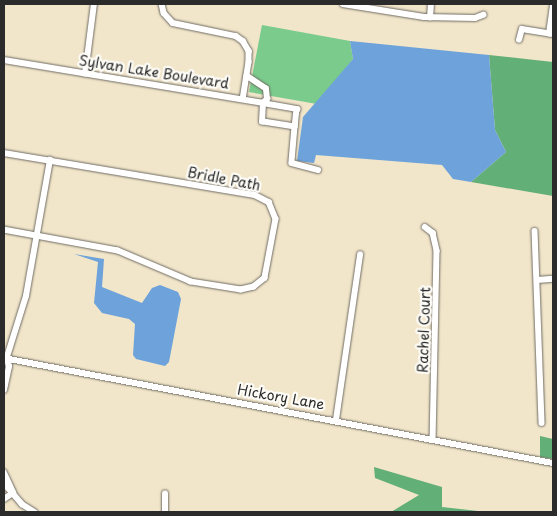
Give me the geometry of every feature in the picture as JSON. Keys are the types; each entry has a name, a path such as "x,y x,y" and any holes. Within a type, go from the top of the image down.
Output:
{"street":[{"path":"85,74 94,4"},
{"path":"162,4 164,13 173,23 236,36 243,41 249,51 248,76 242,99"},
{"path":"343,4 430,18 475,18 483,15"},
{"path":"430,18 431,4"},
{"path":"518,40 522,29 551,34 553,4"},
{"name":"Sylvan Lake Boulevard","path":"4,60 263,103 267,99 266,89 248,76"},
{"path":"295,127 262,122 263,103 297,109 292,163 318,170"},
{"name":"Bridle Path","path":"4,153 263,198 272,207 276,219 270,262 260,284 241,290 191,282 118,251 4,230"},
{"path":"4,390 8,367 5,360 26,296 50,160"},
{"name":"Rachel Court","path":"425,227 433,233 437,251 433,439"},
{"path":"535,231 542,423"},
{"path":"336,420 360,255"},
{"path":"537,280 553,279"},
{"name":"Hickory Lane","path":"5,360 336,420 553,463"},
{"path":"4,472 13,492"},
{"path":"4,483 22,504 35,512"},
{"path":"4,499 13,492"},
{"path":"165,494 165,512"}],"green space":[{"path":"262,25 350,41 353,59 317,104 249,92"},
{"path":"489,55 553,62 553,196 471,182 506,152 495,130"},
{"path":"540,436 553,439 553,459 540,457"},
{"path":"374,467 442,487 442,507 487,512 391,512 419,495 375,478"}],"water":[{"path":"350,41 489,55 495,130 506,152 471,182 453,179 442,165 316,155 314,163 297,161 303,117 353,59"},
{"path":"74,254 104,259 102,287 142,303 152,288 160,285 178,292 181,299 169,362 165,366 136,359 133,355 135,324 129,319 102,313 94,303 98,262"}]}
